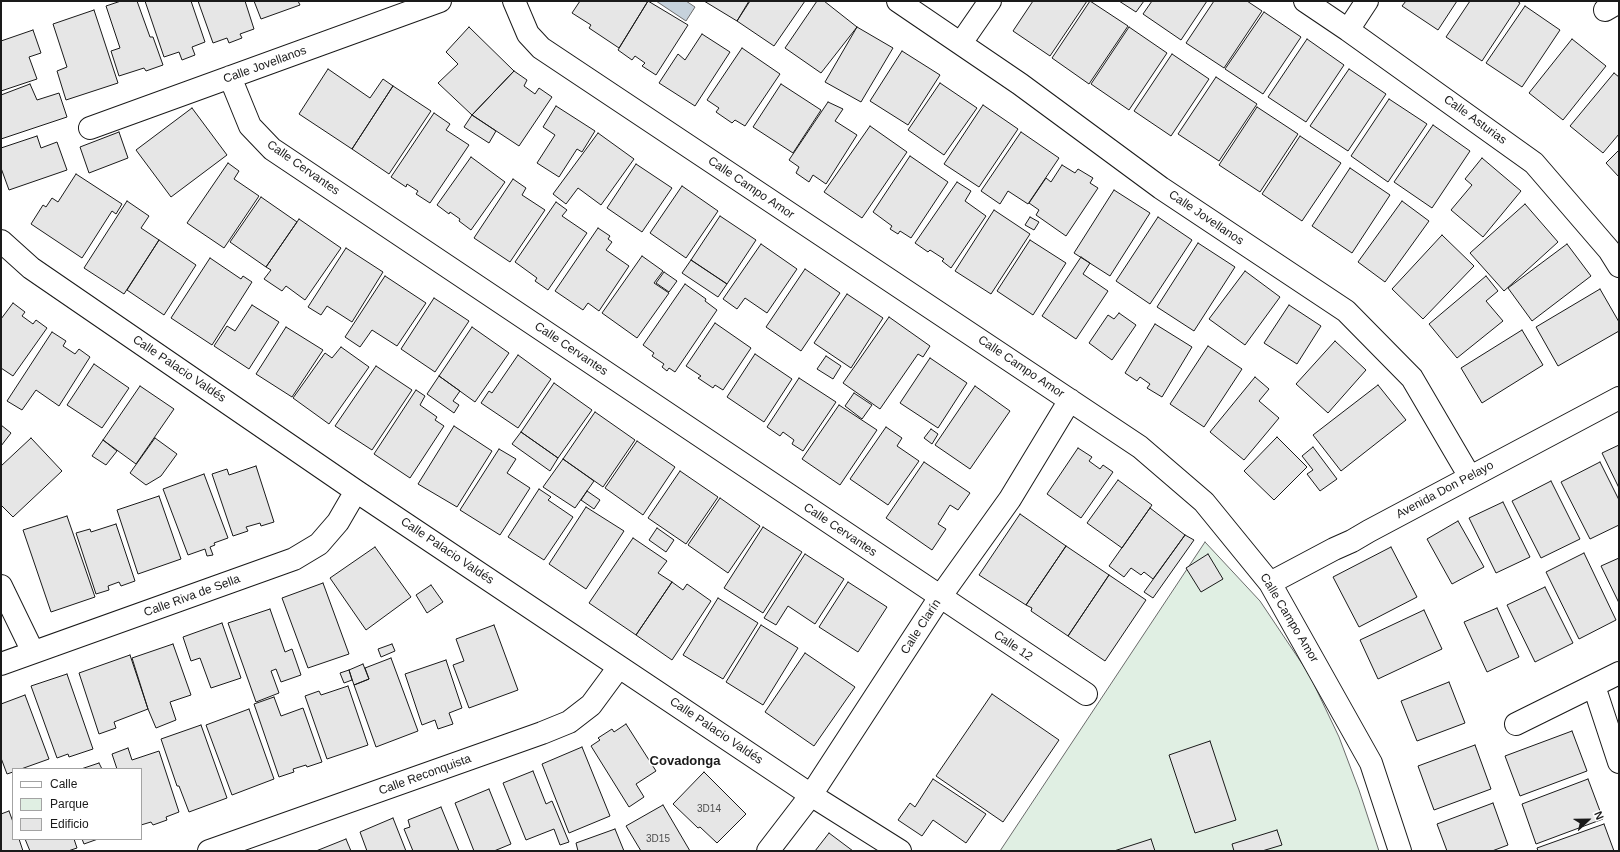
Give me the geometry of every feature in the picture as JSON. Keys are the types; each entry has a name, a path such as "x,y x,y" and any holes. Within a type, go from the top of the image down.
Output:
{"street":[{"name":"Calle Jovellanos","path":"90,128 440,1"},
{"name":"Calle Campo Amor","path":"514,1 528,34 541,48 557,60 1140,447 1204,502 1270,583 1371,763 1400,851"},
{"name":"Calle Jovellanos","path":"898,1 1020,84 1161,188 1346,312 1412,378 1470,477"},
{"path":"961,43 990,1"},
{"name":"Calle Asturias","path":"1305,1 1534,163 1609,250 1619,266"},
{"path":"1348,30 1367,1"},
{"name":"Calle Cervantes","path":"230,77 250,126 272,149 940,597"},
{"name":"Calle Palacio Valdés","path":"1,241 31,268 356,491 811,795 900,851"},
{"name":"Avenida Don Pelayo","path":"1270,583 1352,541 1619,398"},
{"name":"Calle Clarín","path":"768,851 811,795 940,597 1010,499 1070,400"},
{"name":"Calle Riva de Sella","path":"1,664 294,559 319,544 338,522 356,491"},
{"path":"1,586 34,652"},
{"name":"Calle 12","path":"940,597 1086,694"},
{"name":"Calle Reconquista","path":"209,851 535,736 569,722 591,704 619,667"},
{"path":"1516,724 1619,673"},
{"path":"1594,686 1619,762"}],"green space":[{"path":"1205,542 1260,601 1309,674 1339,737 1359,790 1379,851 1000,851"}],"shaded area":[{"path":"656,1 686,1 695,7 686,21"}],"building":[{"path":"121,1 137,1 150,37 153,37 163,65 146,71 144,68 119,76 111,51 120,48 106,6"},
{"path":"145,1 191,1 205,42 192,47 195,55 182,60 179,52 164,57"},
{"path":"198,1 245,1 254,29 240,34 242,38 229,43 227,38 213,43"},
{"path":"254,1 298,1 300,5 261,19"},
{"path":"580,1 648,1 619,48 589,28 591,25 572,13"},
{"path":"648,1 688,25 656,75 642,66 645,63 635,56 632,60 618,50"},
{"path":"704,1 749,1 737,21"},
{"path":"750,1 805,1 774,46 737,21"},
{"path":"817,1 824,1 857,27 821,73 785,48"},
{"path":"1033,1 1087,1 1050,56 1013,31"},
{"path":"1090,1 1128,26 1089,84 1052,58"},
{"path":"1119,1 1144,1 1136,12"},
{"path":"1152,1 1207,1 1181,40 1143,14"},
{"path":"1214,1 1247,1 1262,11 1224,68 1186,43"},
{"path":"1406,1 1457,1 1438,30 1402,6"},
{"path":"1470,1 1517,1 1520,3 1482,61 1446,37"},
{"path":"1525,6 1560,30 1522,87 1486,63"},
{"path":"94,10 118,83 66,100 57,71 67,67 53,24"},
{"path":"1264,12 1301,37 1263,94 1225,69"},
{"path":"469,27 514,71 472,115 438,83 458,64 446,52"},
{"path":"857,27 893,48 861,102 825,82"},
{"path":"1129,27 1167,53 1129,110 1091,84"},
{"path":"33,30 41,53 29,57 37,79 1,91 1,41"},
{"path":"702,34 730,52 695,106 659,83 678,54 685,60"},
{"path":"1307,39 1344,65 1306,122 1268,97"},
{"path":"1572,39 1606,66 1563,120 1529,93"},
{"path":"742,48 780,74 745,126 735,120 732,123 716,112 719,108 707,100"},
{"path":"902,51 940,75 908,125 870,101"},
{"path":"1172,54 1209,79 1171,136 1134,111"},
{"path":"328,69 370,98 383,79 393,86 352,149 299,114"},
{"path":"1349,69 1386,94 1348,151 1310,126"},
{"path":"514,71 527,80 524,86 535,94 539,88 552,97 519,146 472,115"},
{"path":"1614,73 1619,77 1619,134 1603,153 1570,126"},
{"path":"1216,77 1257,104 1219,161 1178,134"},
{"path":"940,83 977,108 944,155 908,130"},
{"path":"30,84 37,100 59,93 67,117 1,139 1,95"},
{"path":"781,84 821,110 793,153 753,127"},
{"path":"393,86 431,111 389,174 352,149"},
{"path":"1389,99 1427,124 1388,182 1351,156"},
{"path":"828,102 843,109 835,121 857,135 826,184 813,175 809,182 796,173 799,167 789,160"},
{"path":"983,105 1018,129 979,187 944,164"},
{"path":"556,106 595,131 582,152 577,149 559,177 537,163 555,135 543,127"},
{"path":"1257,107 1298,134 1260,192 1219,165"},
{"path":"192,108 227,155 171,197 136,150"},
{"path":"434,113 450,124 446,130 469,145 430,203 416,194 418,191 407,184 406,187 391,177"},
{"path":"472,115 496,131 489,143 464,127"},
{"path":"1433,125 1470,151 1432,208 1394,182"},
{"path":"870,126 907,152 862,218 824,192"},
{"path":"119,132 128,158 89,173 80,147"},
{"path":"1021,132 1059,158 1028,204 1008,191 1000,204 981,191"},
{"path":"598,133 634,159 601,205 578,188 566,204 553,194"},
{"path":"37,136 41,148 57,142 67,170 9,190 1,168 1,148"},
{"path":"1300,136 1341,163 1302,221 1262,194"},
{"path":"1619,150 1619,177 1606,163"},
{"path":"910,156 948,182 911,238 900,231 898,234 890,229 892,226 873,212"},
{"path":"471,157 505,182 471,230 459,221 460,219 450,212 449,214 437,205"},
{"path":"1482,158 1521,191 1483,237 1451,210 1472,185 1465,179"},
{"path":"228,163 239,171 234,179 259,196 224,248 187,223"},
{"path":"636,164 672,188 642,232 607,208"},
{"path":"1062,165 1075,173 1078,169 1093,178 1090,183 1098,188 1066,236 1036,215 1039,210 1029,203 1046,178 1051,182"},
{"path":"1350,168 1390,195 1352,253 1312,226"},
{"path":"76,174 122,204 116,214 112,211 82,258 31,224 43,205 46,207 52,198 58,202"},
{"path":"513,179 526,188 522,195 545,210 510,262 474,238"},
{"path":"957,182 971,191 965,201 986,216 951,268 942,261 944,259 930,250 928,252 915,243"},
{"path":"682,186 718,211 686,258 650,233"},
{"path":"1114,190 1150,213 1110,276 1074,253"},
{"path":"261,197 297,222 266,267 230,242"},
{"path":"127,201 149,216 141,228 159,240 124,294 84,268"},
{"path":"1402,201 1429,221 1385,282 1358,262"},
{"path":"556,202 567,210 562,216 587,233 548,290 535,281 537,278 515,262"},
{"path":"1525,204 1558,242 1504,291 1470,253"},
{"path":"994,210 1030,234 991,294 955,271"},
{"path":"720,216 756,240 727,284 691,260"},
{"path":"1030,217 1039,222 1034,230 1025,225"},
{"path":"1158,217 1192,240 1150,304 1116,281"},
{"path":"299,219 341,248 305,300 286,286 282,291 264,279 271,270 266,267"},
{"path":"598,228 610,236 608,239 612,242 606,250 629,266 599,311 588,303 583,310 555,291"},
{"path":"1442,235 1474,266 1423,319 1392,289"},
{"path":"159,240 196,265 164,315 127,290"},
{"path":"1030,240 1066,263 1033,315 997,291"},
{"path":"1198,243 1235,267 1194,331 1157,307"},
{"path":"761,244 797,269 767,313 745,298 737,309 723,299"},
{"path":"1567,244 1591,276 1532,321 1508,288"},
{"path":"346,248 383,272 352,322 327,306 321,315 308,307"},
{"path":"642,256 663,271 654,283 669,293 637,338 602,313"},
{"path":"1081,257 1090,263 1083,274 1108,291 1076,339 1042,316"},
{"path":"210,258 241,279 243,276 252,282 212,345 171,318"},
{"path":"691,260 727,284 718,297 682,273"},
{"path":"805,269 840,293 801,351 766,327"},
{"path":"1245,271 1280,297 1245,345 1209,319"},
{"path":"664,272 677,281 669,292 656,283"},
{"path":"385,276 426,303 397,346 372,330 360,347 345,337"},
{"path":"1486,276 1498,291 1486,301 1503,321 1457,358 1429,324"},
{"path":"685,284 706,299 705,301 717,310 675,372 669,368 667,371 662,367 664,364 652,356 654,353 643,345"},
{"path":"1600,289 1619,322 1619,331 1558,366 1536,327"},
{"path":"847,294 883,318 851,368 814,343"},
{"path":"434,298 469,321 435,372 401,349"},
{"path":"13,303 25,312 22,316 33,324 36,320 47,328 13,376 1,368 1,319"},
{"path":"252,305 279,322 249,369 214,346 227,326 235,331"},
{"path":"1289,305 1321,326 1297,364 1264,343"},
{"path":"1119,313 1136,325 1112,360 1089,343 1108,315 1114,319"},
{"path":"889,317 930,346 923,357 918,354 880,409 843,383"},
{"path":"715,323 751,348 723,390 715,385 713,388 698,378 701,376 686,366"},
{"path":"1155,324 1192,347 1162,397 1147,388 1150,384 1140,377 1137,381 1125,373"},
{"path":"286,327 323,350 292,397 256,374"},
{"path":"472,327 509,353 475,402 439,376"},
{"path":"1522,330 1543,365 1482,403 1461,368"},
{"path":"52,332 66,341 63,346 75,354 79,349 90,357 59,406 36,390 22,410 7,401"},
{"path":"1335,341 1366,370 1328,413 1296,384"},
{"path":"1208,346 1242,369 1204,427 1170,404"},
{"path":"341,347 369,367 329,424 293,398 325,353 332,358"},
{"path":"755,354 792,379 764,422 727,397"},
{"path":"518,355 551,379 518,428 481,403 489,391 492,393"},
{"path":"826,356 841,366 833,379 817,369"},
{"path":"930,358 967,383 938,428 900,403"},
{"path":"94,364 129,388 102,428 67,405"},
{"path":"376,366 412,390 372,450 335,426"},
{"path":"439,376 460,391 453,401 459,405 454,413 427,394"},
{"path":"1255,377 1269,389 1259,401 1279,418 1244,460 1210,432"},
{"path":"799,378 836,402 803,451 792,444 794,440 783,432 780,436 767,427"},
{"path":"554,383 592,410 558,458 521,432"},
{"path":"1378,385 1406,420 1341,471 1313,435"},
{"path":"140,386 174,409 136,464 103,440"},
{"path":"975,386 1010,411 970,469 935,445"},
{"path":"416,390 425,396 420,405 437,417 435,420 444,426 410,478 374,454"},
{"path":"854,393 872,405 862,419 845,406"},
{"path":"839,405 877,430 840,485 802,459"},
{"path":"595,412 635,440 603,487 563,459"},
{"path":"1,425 11,433 1,446"},
{"path":"454,426 492,451 457,507 418,484"},
{"path":"886,427 902,438 897,446 919,461 888,505 850,479"},
{"path":"931,429 938,434 932,444 924,438"},
{"path":"521,432 558,458 550,471 512,444"},
{"path":"1277,437 1307,467 1274,500 1244,471"},
{"path":"31,438 62,471 13,517 1,505 1,466"},
{"path":"155,438 177,454 161,476 146,485 130,473"},
{"path":"103,440 117,451 106,465 92,456"},
{"path":"637,441 675,467 643,515 605,488"},
{"path":"1619,445 1619,488 1602,453"},
{"path":"1313,447 1337,479 1320,491 1307,474 1313,470 1302,456"},
{"path":"1078,448 1092,457 1089,461 1100,469 1103,465 1113,472 1081,518 1047,494"},
{"path":"499,449 516,459 507,473 530,488 500,535 460,510"},
{"path":"563,459 594,481 575,508 543,487"},
{"path":"924,462 970,493 958,510 950,505 938,524 946,529 932,550 886,518"},
{"path":"1600,462 1619,500 1619,525 1590,539 1561,482"},
{"path":"256,466 274,522 261,526 260,523 246,527 248,531 233,536 212,474 227,469 229,475"},
{"path":"680,471 718,497 686,544 648,518"},
{"path":"204,474 228,538 214,543 215,545 210,547 213,555 207,556 205,549 188,555 163,489"},
{"path":"1118,480 1152,505 1122,548 1087,523"},
{"path":"1551,481 1580,539 1541,558 1512,501"},
{"path":"539,489 551,497 548,500 573,517 544,560 508,537"},
{"path":"587,491 600,500 594,509 581,500"},
{"path":"159,496 181,559 138,574 117,510"},
{"path":"720,498 760,526 728,573 688,545"},
{"path":"1503,502 1530,557 1496,573 1469,518"},
{"path":"586,507 624,531 586,589 549,564"},
{"path":"1150,508 1185,535 1153,579 1144,572 1141,575 1131,568 1124,577 1109,566"},
{"path":"1020,514 1066,546 1026,605 979,575"},
{"path":"67,516 95,597 51,612 23,530"},
{"path":"1458,521 1484,567 1452,584 1427,539"},
{"path":"116,524 135,581 121,586 119,582 108,586 109,590 96,594 76,533 90,529 91,532"},
{"path":"763,527 802,552 763,613 724,588"},
{"path":"657,528 674,540 666,552 649,540"},
{"path":"1185,535 1194,540 1153,598 1144,592"},
{"path":"633,538 667,561 658,573 672,582 636,635 589,603"},
{"path":"1066,546 1109,575 1068,636 1031,611 1032,608 1026,605"},
{"path":"375,547 411,597 366,630 330,578"},
{"path":"1391,547 1417,597 1359,627 1333,577"},
{"path":"1584,553 1616,620 1579,639 1546,572"},
{"path":"805,554 844,579 815,624 788,606 776,625 764,618"},
{"path":"1208,554 1223,579 1201,592 1186,568"},
{"path":"1619,558 1619,603 1601,566"},
{"path":"1109,575 1146,600 1105,661 1068,636"},
{"path":"672,582 683,590 687,584 711,601 672,660 636,635"},
{"path":"848,582 887,607 858,652 819,627"},
{"path":"323,583 349,654 308,668 282,598"},
{"path":"431,585 443,602 427,613 416,595"},
{"path":"1545,587 1573,643 1535,662 1507,605"},
{"path":"718,598 758,623 723,679 683,655"},
{"path":"1497,608 1519,657 1487,672 1464,622"},
{"path":"270,609 285,652 292,649 301,675 281,682 276,669 271,671 279,693 256,702 228,623"},
{"path":"1424,610 1442,649 1378,679 1360,640"},
{"path":"222,623 241,678 211,688 200,658 191,661 183,637"},
{"path":"494,625 518,690 469,708 453,665 464,661 456,639"},
{"path":"761,625 798,648 763,705 726,682"},
{"path":"173,644 191,695 170,702 176,720 156,728 148,709 132,658"},
{"path":"392,644 395,651 381,657 378,649"},
{"path":"805,653 855,687 814,746 765,712"},
{"path":"130,655 148,709 114,722 116,728 99,734 79,673"},
{"path":"391,658 418,731 376,747 354,685 369,679 365,668"},
{"path":"446,660 462,708 449,713 453,724 438,729 435,720 422,725 405,674"},
{"path":"363,664 369,679 354,685 349,670"},
{"path":"349,670 352,680 344,683 340,673"},
{"path":"67,674 93,749 69,757 68,754 57,758 31,686"},
{"path":"1449,682 1465,723 1417,741 1401,701"},
{"path":"348,686 368,745 327,759 305,696 319,691 321,695"},
{"path":"992,694 1059,740 1003,822 936,776"},
{"path":"25,695 49,759 24,768 12,768 12,772 7,774 1,758 1,704"},
{"path":"274,697 281,716 303,708 322,762 307,767 306,765 293,769 294,772 279,777 254,704"},
{"path":"249,709 274,779 232,795 206,725"},
{"path":"626,724 656,771 636,784 644,797 629,807 591,746 600,740 598,738 612,729 614,732"},
{"path":"201,725 227,798 189,812 179,786 177,786 161,739"},
{"path":"1572,731 1587,771 1520,796 1505,756"},
{"path":"1210,741 1236,820 1195,833 1169,755"},
{"path":"1475,745 1491,789 1434,810 1418,766"},
{"path":"582,747 610,816 569,833 542,764"},
{"path":"128,748 132,760 159,751 179,812 166,817 167,820 153,825 151,822 142,825 142,768 117,768 112,754"},
{"path":"99,763 102,768 84,768"},
{"path":"533,771 546,804 552,801 569,842 560,845 554,829 526,840 503,783"},
{"path":"704,772 746,814 717,843 700,827 698,828 673,804"},
{"path":"933,779 986,814 966,843 933,820 922,836 898,820 910,803 915,807"},
{"path":"1588,779 1603,819 1536,844 1522,804"},
{"path":"489,789 511,844 494,851 474,851 455,803"},
{"path":"1493,803 1508,845 1492,851 1447,851 1437,824"},
{"path":"663,805 690,851 641,851 626,826"},
{"path":"441,807 459,851 413,851 404,829 410,827 408,820"},
{"path":"9,811 12,819 12,840 19,840 23,851 1,851 1,814"},
{"path":"393,818 406,851 367,851 360,832"},
{"path":"1604,824 1614,851 1538,851 1537,848"},
{"path":"615,829 624,851 578,851 576,843"},
{"path":"1277,830 1282,845 1262,851 1234,851 1232,844"},
{"path":"829,833 853,851 815,851"},
{"path":"346,839 351,851 316,851"},
{"path":"1151,839 1155,851 1114,851"},
{"path":"25,840 74,840 77,848 68,851 30,851"},
{"path":"82,840 95,840 84,844"}],"district":[{"name":"Covadonga","path":"685,761"}]}
